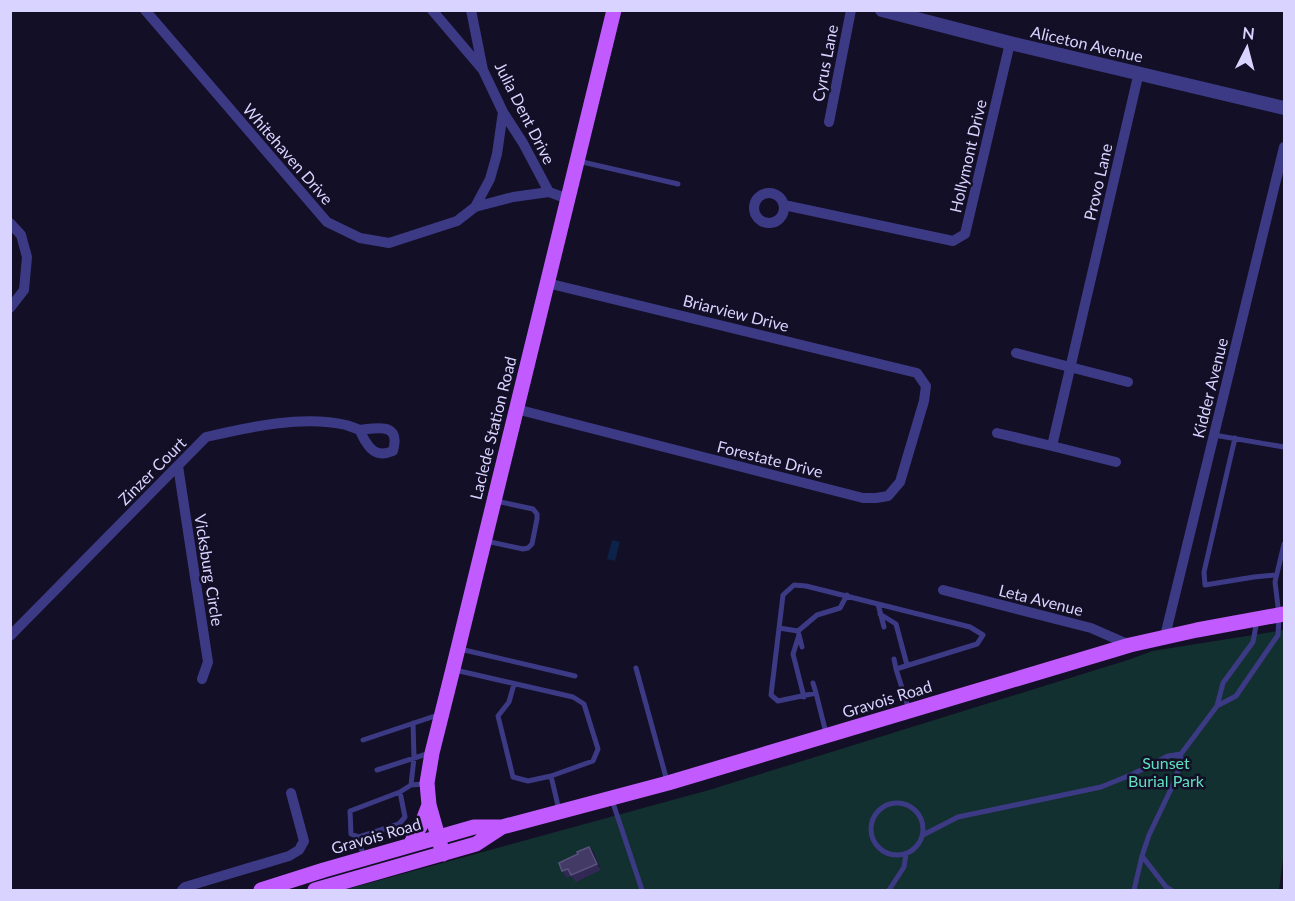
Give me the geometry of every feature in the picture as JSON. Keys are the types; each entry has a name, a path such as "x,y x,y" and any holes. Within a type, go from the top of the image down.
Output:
{"main road":[{"name":"Laclede Station Road","path":"442,854 429,805 427,783 432,753 614,10"},
{"name":"Gravois Road","path":"261,891 474,827 502,827 668,783 1130,645 1165,636 1282,615"},
{"path":"410,845 429,805"},
{"name":"Gravois Road","path":"315,891 476,844 502,827"}],"street":[{"name":"Whitehaven Drive","path":"146,10 327,222 360,238 389,243 457,221 475,207 513,197 549,192 568,199"},
{"path":"432,10 483,70"},
{"name":"Julia Dent Drive","path":"471,10 483,70 503,112 523,143 549,192"},
{"name":"Cyrus Lane","path":"829,122 851,10"},
{"name":"Aliceton Avenue","path":"882,10 1284,108"},
{"name":"Hollymont Drive","path":"784,205 953,241 965,234 1010,43"},
{"name":"Provo Lane","path":"1052,446 1139,72"},
{"name":"Whitehaven Drive","path":"475,207 490,179 497,154 503,112"},
{"name":"Kidder Avenue","path":"1165,636 1284,147"},
{"path":"10,223 21,235 27,257 24,291 10,308"},
{"name":"Briarview Drive","path":"547,283 917,373"},
{"path":"1016,353 1128,382"},
{"name":"Forestate Drive","path":"516,409 863,498 876,498 888,496 900,482 924,400 926,386 917,373"},
{"name":"Zinzer Court","path":"10,636 207,437 250,427 290,422 323,422 347,425 359,430"},
{"path":"997,433 1116,462"},
{"name":"Vicksburg Circle","path":"178,466 208,662 202,679"},
{"name":"Leta Avenue","path":"943,590 1091,628 1130,645"},
{"path":"182,891 185,887 289,856 299,850 304,841 291,793"}],"lane":[{"path":"577,161 678,184"},
{"path":"1214,435 1284,447"},
{"path":"1235,438 1204,572 1205,585 1276,575"},
{"path":"485,540 523,549 532,544 537,519 535,511 494,501"},
{"path":"1217,706 1236,696 1278,635 1282,615 1275,582 1284,544"},
{"path":"816,693 778,701 771,695 783,595 794,585 806,586 970,627 983,635 977,644 896,669"},
{"path":"804,697 793,654 799,633 817,615 840,608 847,596"},
{"path":"878,604 884,627"},
{"path":"880,614 896,624 908,665"},
{"path":"1134,891 1149,835 1172,787 1181,754 1217,706 1223,683 1253,642 1257,619"},
{"path":"779,628 799,633"},
{"path":"799,633 802,647"},
{"path":"458,649 575,676"},
{"path":"894,659 909,712"},
{"path":"636,668 668,783"},
{"path":"453,669 573,697 585,704 598,749 593,761 551,776 528,781 513,777 498,716 509,702 514,684"},
{"path":"813,683 826,736"},
{"path":"363,740 442,713"},
{"path":"411,785 414,723"},
{"path":"377,770 432,753"},
{"path":"923,835 958,817 1101,787 1168,756 1181,754"},
{"path":"551,776 560,812"},
{"path":"400,792 405,817 399,824 359,837 351,834 350,812 400,792 411,785 427,783"},
{"path":"611,798 642,891"},
{"path":"904,804 911,807 922,819 923,835 917,847 906,854 897,856 882,851 876,845 872,838 871,822 875,814 887,805 904,804"},
{"path":"359,837 363,859"},
{"path":"889,891 904,867 906,854"},
{"path":"1142,856 1171,891"}],"green space":[{"name":"Sunset Burial Park","path":"1284,630 1284,851 1279,890 344,890 709,790 1152,651"}],"water":[{"path":"612,540 620,542 615,561 607,559"}],"building":[{"path":"589,847 597,864 571,875 568,869 562,871 559,863"}]}
